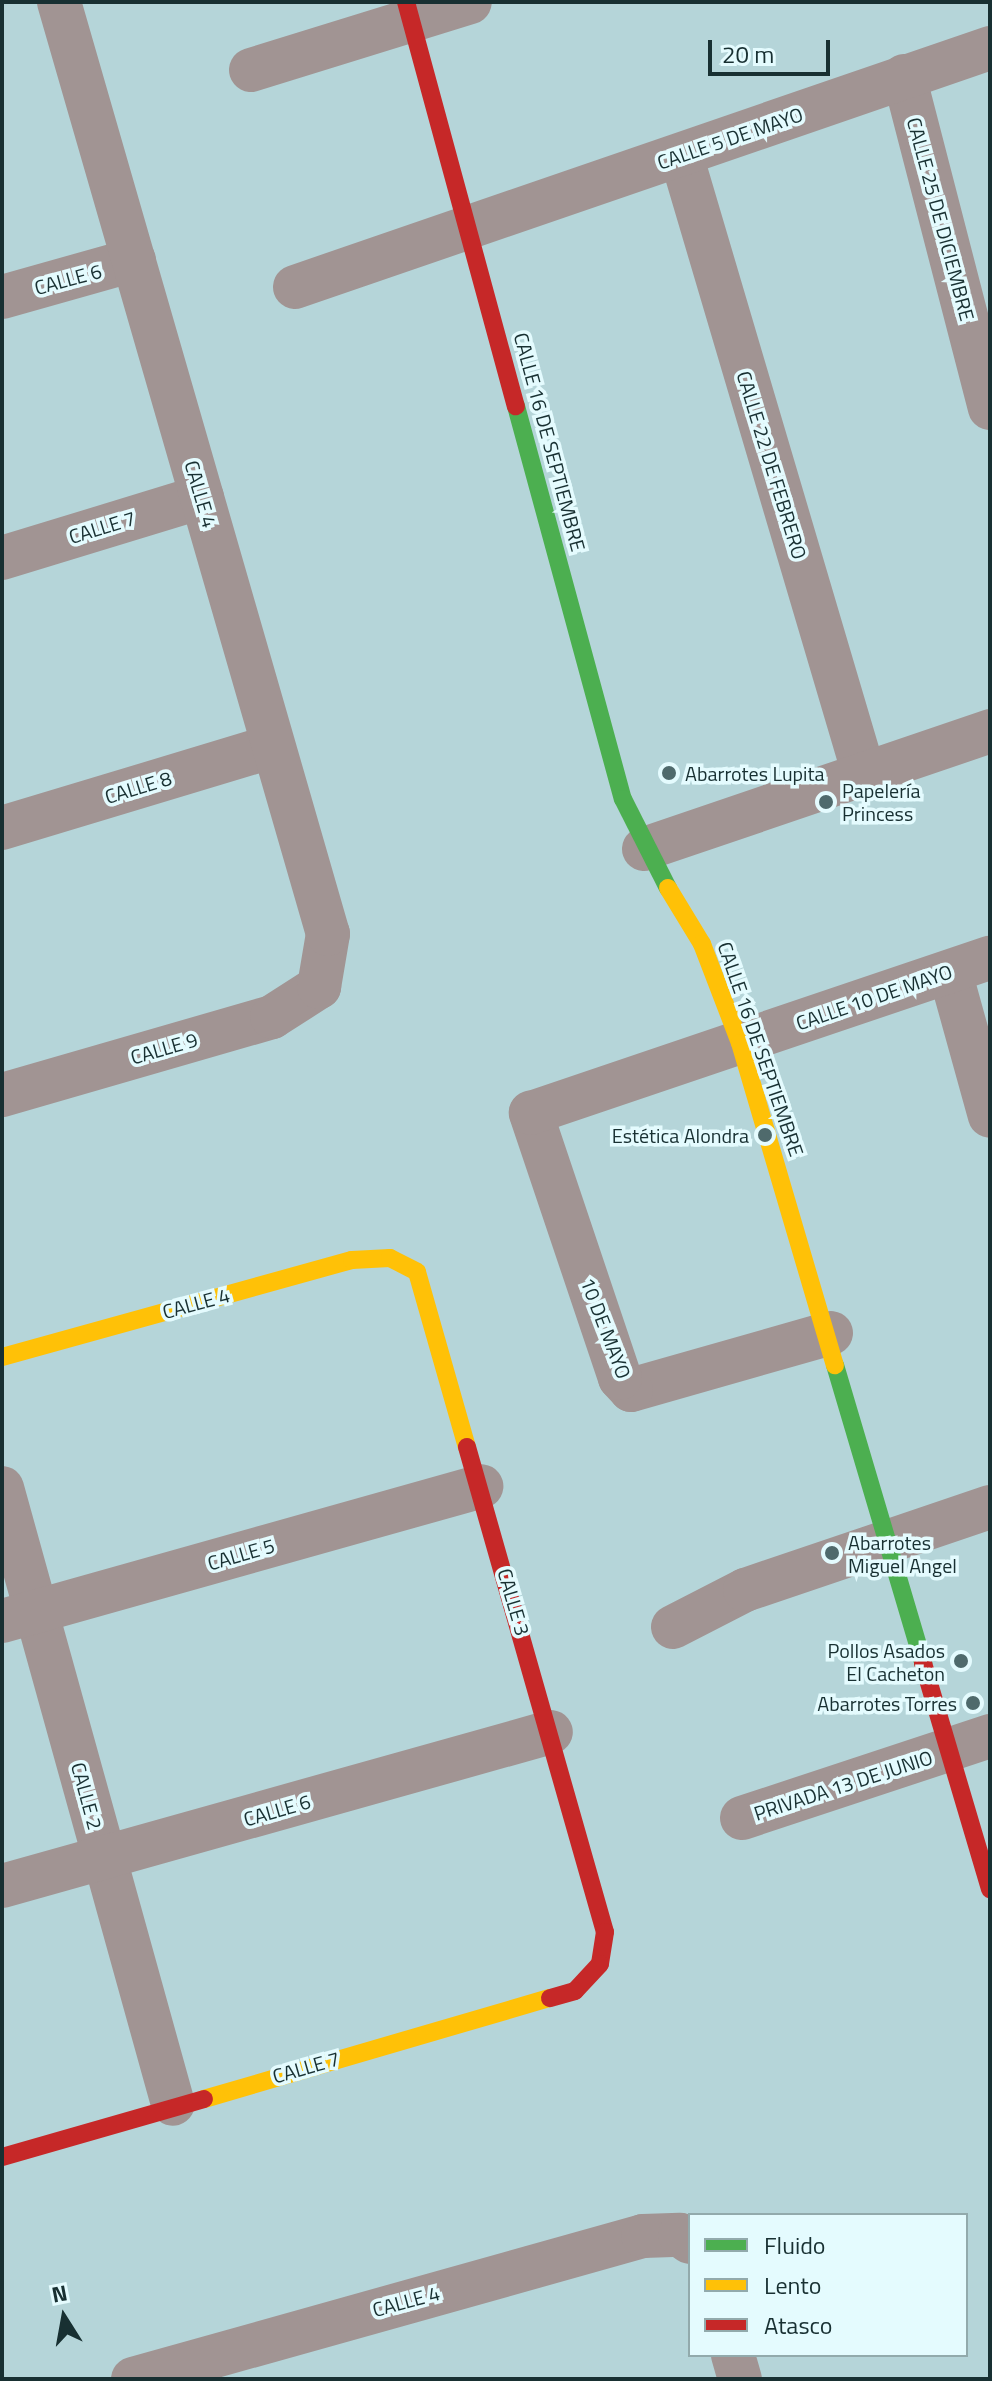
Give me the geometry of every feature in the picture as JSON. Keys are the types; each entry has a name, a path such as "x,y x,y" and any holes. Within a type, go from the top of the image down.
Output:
{"street":[{"name":"CALLE 4","path":"59,2 328,934 319,987"},
{"path":"251,70 409,12 470,2"},
{"name":"CALLE 16 DE SEPTIEMBRE","path":"409,12 623,799 644,849 702,944 740,1043 831,1333 885,1542 944,1751 990,1889"},
{"name":"CALLE 5 DE MAYO","path":"295,287 990,48"},
{"name":"CALLE 25 DE DICIEMBRE","path":"904,76 990,408"},
{"name":"CALLE 22 DE FEBRERO","path":"681,155 864,774"},
{"name":"CALLE 6","path":"2,297 134,260"},
{"name":"CALLE 7","path":"2,558 202,497"},
{"path":"644,849 990,731"},
{"name":"CALLE 8","path":"2,828 273,746"},
{"path":"970,965 990,1116"},
{"name":"CALLE 10 DE MAYO","path":"531,1113 970,965"},
{"name":"CALLE 9","path":"2,1095 272,1017 319,987"},
{"name":"10 DE MAYO","path":"531,1113 620,1378 631,1390 831,1333"},
{"name":"CALLE 4","path":"2,1357 352,1260 390,1258"},
{"name":"CALLE 3","path":"390,1258 417,1272 481,1486 605,1932 600,1964"},
{"name":"CALLE 5","path":"19,1617 481,1486"},
{"name":"CALLE 2","path":"2,1488 19,1617 105,1858 173,2104"},
{"path":"673,1627 745,1590 990,1507"},
{"name":"CALLE 6","path":"2,1886 551,1732"},
{"name":"PRIVADA 13 DE JUNIO","path":"742,1818 990,1736"},
{"name":"CALLE 7","path":"2,2157 173,2104 575,1991 600,1964"},
{"name":"CALLE 4","path":"133,2379 215,2367 643,2236 685,2238"},
{"path":"734,2357 740,2379"}],"traffic: fast":[{"path":"516,406 623,799 668,888"},
{"path":"835,1365 923,1663"}],"traffic: slow":[{"path":"668,888 702,944 740,1043 835,1365"},
{"path":"2,1357 352,1260 390,1258 417,1272 467,1447"},
{"path":"204,2099 550,1998"}],"traffic: jam":[{"path":"406,2 516,406"},
{"path":"467,1447 605,1932 600,1964 575,1991 550,1998"},
{"path":"923,1663 990,1889"},
{"path":"2,2157 204,2099"}],"place":[{"name":"Abarrotes Lupita","path":"669,773"},
{"name":"Papelería Princess","path":"826,802"},
{"name":"Estética Alondra","path":"765,1135"},
{"name":"Abarrotes Miguel Angel","path":"832,1553"},
{"name":"Pollos Asados El Cacheton","path":"961,1661"},
{"name":"Abarrotes Torres","path":"973,1703"}]}
